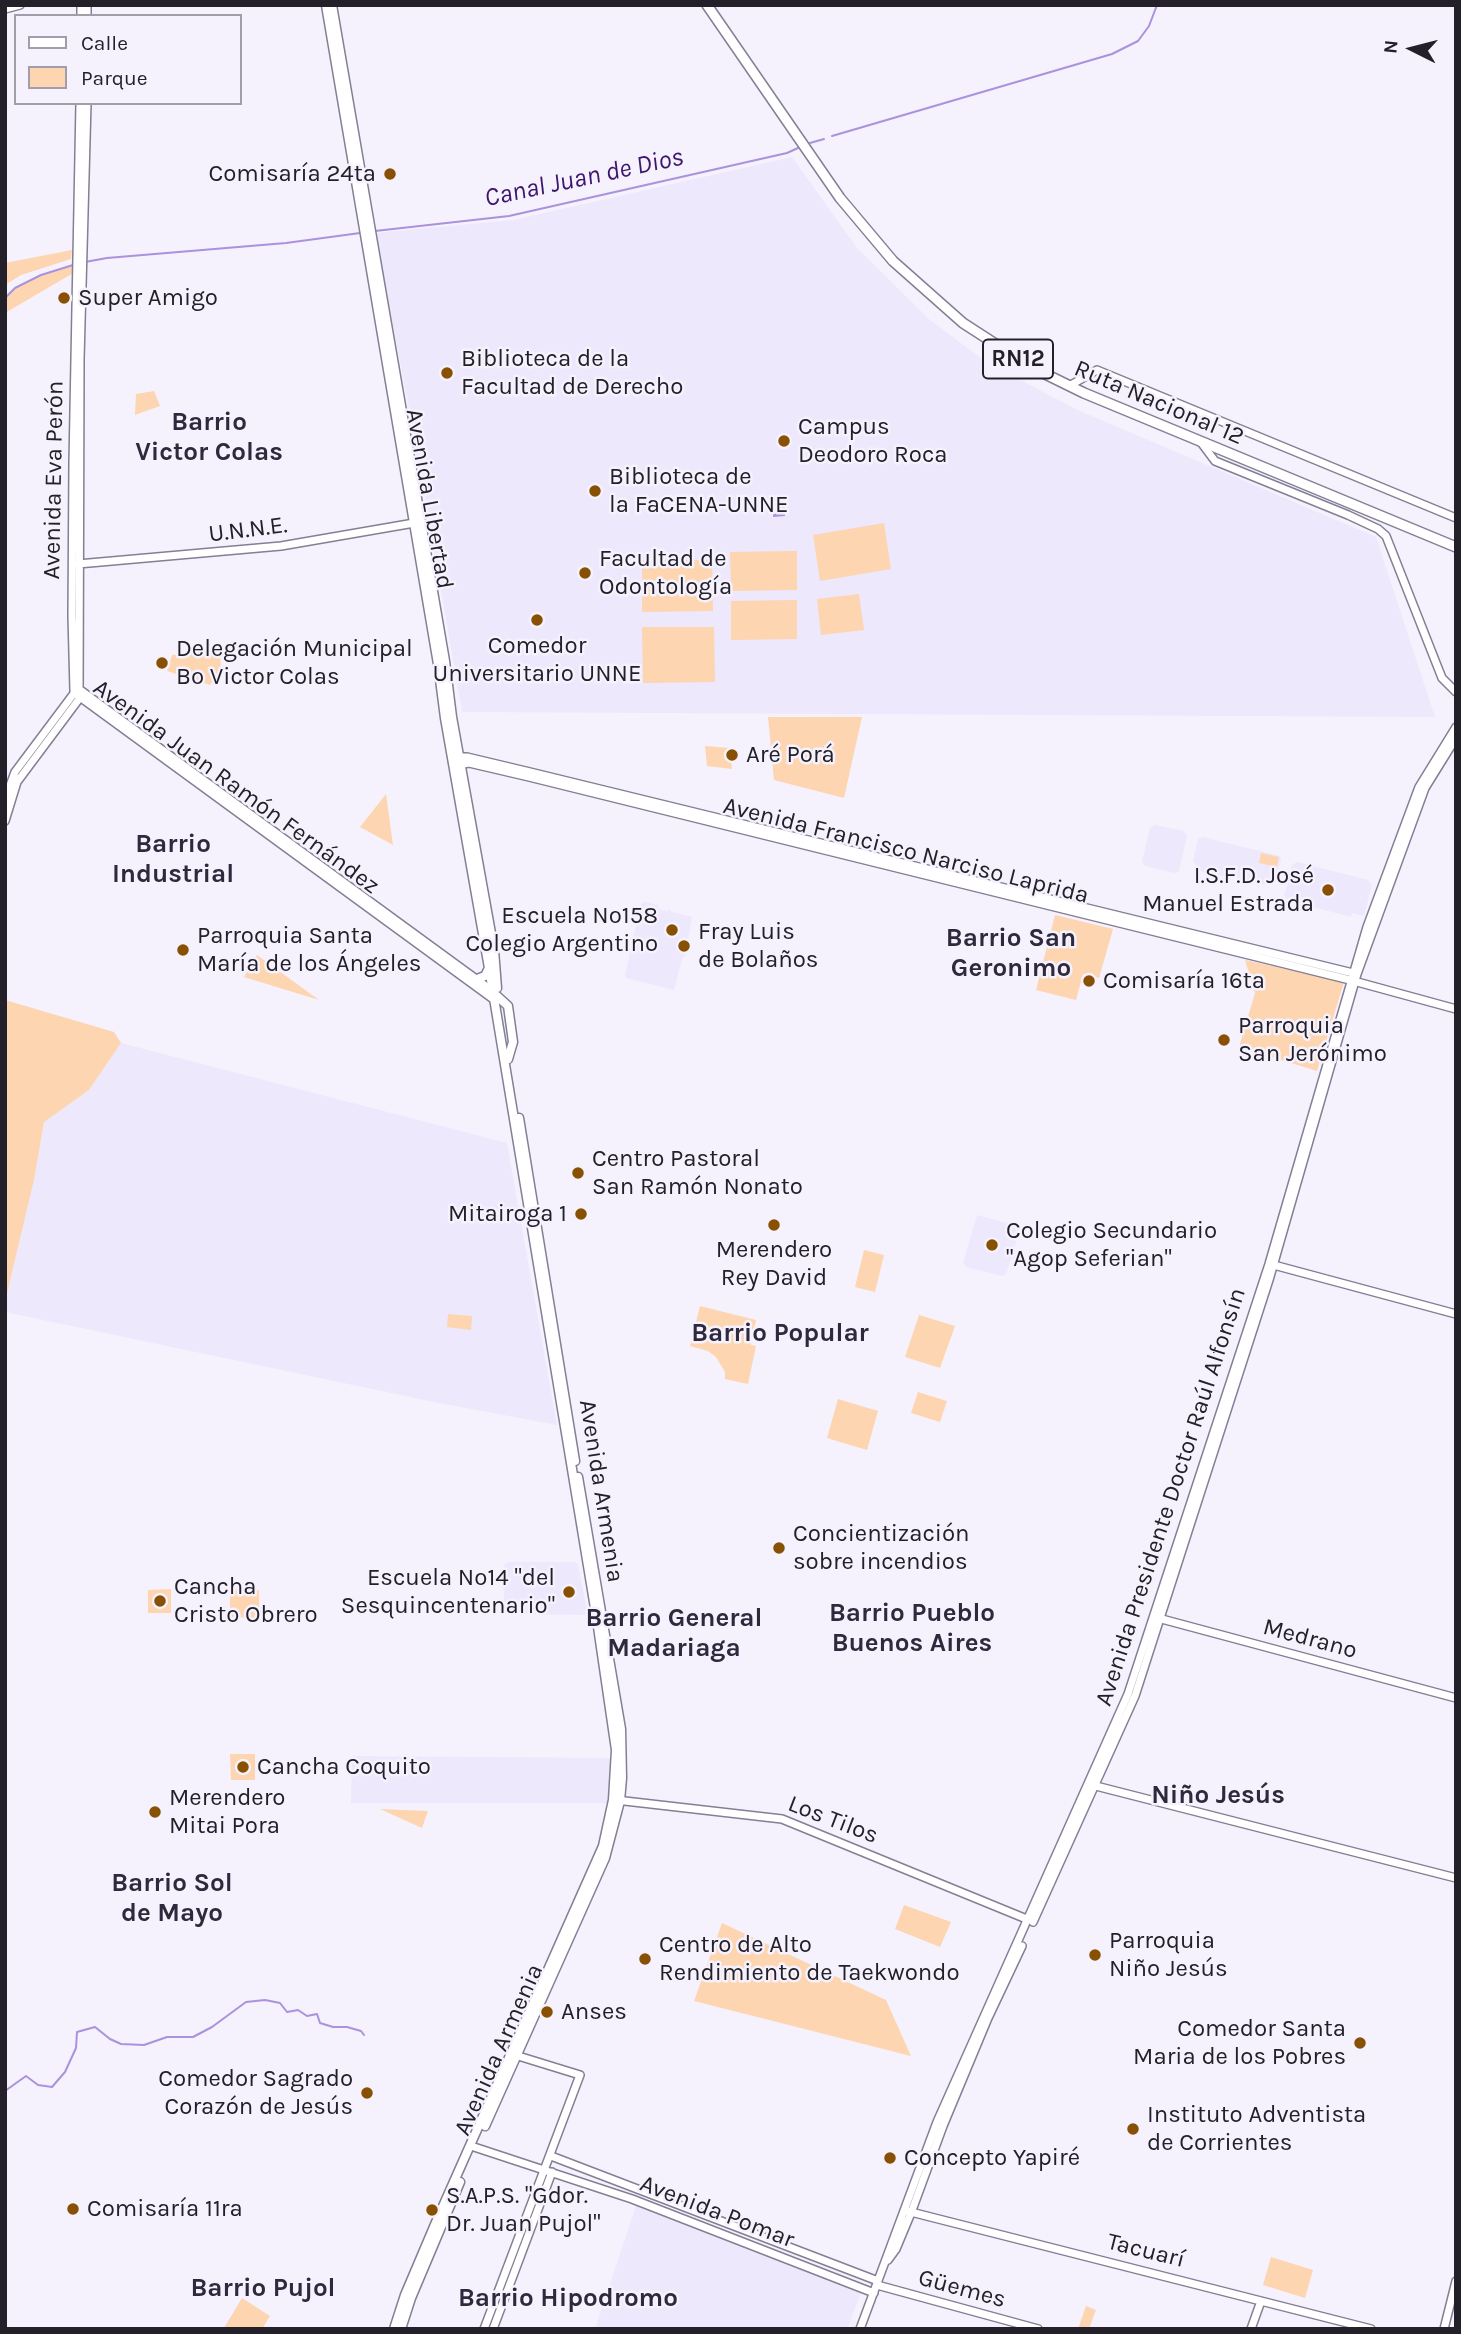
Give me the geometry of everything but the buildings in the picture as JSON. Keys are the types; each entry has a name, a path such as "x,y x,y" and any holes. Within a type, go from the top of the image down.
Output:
{"highway":[{"name":"Ruta Nacional 12","path":"707,5 827,182 893,261 981,336 1031,367 1069,386 1456,547"}],"main road":[{"path":"5,9 20,5"},
{"name":"Avenida Libertad","path":"326,5 494,950 494,995"},
{"name":"Avenida Libertad","path":"332,5 417,522"},
{"path":"79,258 80,105"},
{"path":"79,258 87,105"},
{"name":"Avenida Eva Perón","path":"78,693 72,616 76,564 73,462 79,258"},
{"path":"1069,386 1097,370 1456,518"},
{"path":"1200,441 1215,461 1378,529 1385,536 1441,678 1456,692"},
{"name":"U.N.N.E.","path":"76,564 281,546 417,522"},
{"path":"5,799 15,772 78,693"},
{"path":"5,821 17,782 78,693"},
{"name":"Avenida Juan Ramón Fernández","path":"78,693 477,979 494,995"},
{"name":"Avenida Juan Ramón Fernández","path":"78,693 494,995"},
{"name":"Avenida Presidente Doctor Raúl Alfonsín","path":"907,2212 988,2018 1092,1785 1168,1596 1271,1264 1354,977 1419,787 1456,727"},
{"name":"Avenida Presidente Doctor Raúl Alfonsín","path":"1354,977 1425,788 1456,738"},
{"name":"Avenida Libertad","path":"459,761 494,995"},
{"name":"Avenida Francisco Narciso Laprida","path":"459,761 1354,977 1456,1009"},
{"path":"477,979 485,976 489,968"},
{"name":"Avenida Armenia","path":"394,2329 405,2295 605,1858 622,1750 619,1717 538,1224 508,1059 513,1042 508,1006 494,995"},
{"name":"Avenida Armenia","path":"494,995 607,1684 616,1750 616,1800"},
{"path":"1271,1264 1456,1314"},
{"name":"Avenida Presidente Doctor Raúl Alfonsín","path":"1158,1618 1271,1264"},
{"name":"Medrano","path":"1158,1618 1456,1699"},
{"path":"1092,1785 1456,1878"},
{"name":"Avenida Presidente Doctor Raúl Alfonsín","path":"860,2329 884,2266 896,2249 958,2073 1092,1785"},
{"name":"Los Tilos","path":"616,1800 782,1819 1028,1920"},
{"path":"493,2329 580,2075 514,2055"},
{"name":"Avenida Armenia","path":"401,2329 411,2298 473,2147"},
{"name":"Avenida Pomar","path":"473,2147 627,2197 876,2286"},
{"name":"Avenida Pomar","path":"551,2156 675,2203 876,2286"},
{"path":"484,2329 548,2170"},
{"path":"646,2196 666,2203 675,2203"},
{"name":"Tacuarí","path":"907,2212 1371,2329"},
{"path":"1444,2329 1456,2281"},
{"name":"Güemes","path":"876,2286 1038,2329"},
{"path":"1251,2329 1261,2301"}],"shaded area":[{"name":"Campus Deodoro Roca","path":"792,157 857,248 930,320 989,364 1080,411 1376,537 1435,717 462,712 423,486 419,478 411,419 375,233 513,220"},
{"path":"773,498 784,498 785,516 773,517"},
{"path":"1155,825 1184,831 1187,836 1179,871 1174,873 1145,866 1142,862 1150,828"},
{"path":"1203,837 1280,856 1276,881 1266,885 1200,871 1193,861 1198,839"},
{"name":"I.S.F.D. José Manuel Estrada","path":"1297,862 1368,880 1372,885 1364,916 1352,913 1351,917 1287,900 1284,895 1292,865"},
{"path":"645,902 658,905 658,909 668,909 692,917 685,956 674,990 626,978 625,975 641,904"},
{"path":"121,1043 507,1143 557,1425 434,1402 5,1312 44,1121 89,1090"},
{"name":"Colegio Secundario \"Agop Seferian\"","path":"977,1215 1021,1227 1006,1274 1002,1276 966,1267 963,1263"},
{"path":"507,1562 578,1564 587,1611 585,1615 508,1614 504,1610 504,1565"},
{"path":"352,1756 612,1758 609,1803 351,1803"},
{"path":"636,2206 861,2293 847,2329 595,2329"}],"green space":[{"path":"72,250 71,259 21,275 5,285 5,263"},
{"path":"75,265 75,272 5,313 5,298 15,288 41,275"},
{"path":"154,391 160,406 135,415 136,394"},
{"path":"884,523 891,569 820,581 813,535"},
{"path":"797,551 797,590 731,591 730,552"},
{"path":"642,560 712,560 713,611 642,612"},
{"path":"859,594 864,630 821,635 817,599"},
{"path":"797,600 797,639 731,640 731,601"},
{"path":"642,627 714,627 715,682 643,683"},
{"path":"220,652 221,670 210,685 167,671 172,655"},
{"path":"768,717 862,717 844,798 774,780"},
{"path":"705,746 730,748 732,769 707,766"},
{"path":"386,794 393,845 360,827"},
{"path":"1261,853 1279,857 1277,867 1259,863"},
{"path":"1055,915 1113,929 1099,978 1083,974 1076,1000 1036,990"},
{"path":"257,955 319,1000 244,977"},
{"path":"1245,960 1344,982 1317,1071 1239,1047 1255,993"},
{"path":"5,1000 114,1032 121,1043 89,1090 44,1122 34,1180 5,1302"},
{"path":"864,1250 884,1255 875,1292 855,1287"},
{"path":"700,1306 756,1320 751,1345 756,1346 748,1384 725,1379 725,1372 716,1357 708,1351 690,1346"},
{"path":"448,1314 472,1316 471,1330 447,1327"},
{"path":"919,1315 955,1326 940,1368 905,1357"},
{"path":"918,1392 947,1401 940,1422 911,1413"},
{"path":"838,1399 878,1411 867,1450 827,1438"},
{"name":"Cancha Cristo Obrero","path":"171,1589 171,1613 148,1613 148,1590"},
{"path":"230,1589 259,1590 259,1618 230,1617"},
{"name":"Cancha Coquito","path":"230,1754 255,1754 255,1780 231,1780"},
{"path":"380,1809 428,1811 422,1828"},
{"path":"904,1905 951,1922 940,1947 895,1929"},
{"path":"722,1923 886,2000 911,2056 694,2001"},
{"path":"1271,2257 1313,2270 1305,2298 1263,2285"},
{"path":"242,2298 270,2316 262,2329 224,2328"},
{"path":"1086,2306 1096,2310 1089,2329 1078,2329"}],"waterway":[{"name":"Canal Juan de Dios","path":"832,136 1112,54 1138,41 1149,26 1157,5"},
{"name":"Canal Juan de Dios","path":"810,143 824,139"},
{"name":"Canal Juan de Dios","path":"375,231 509,216 787,153 798,148"},
{"name":"Canal Juan de Dios","path":"85,262 286,243 360,233"},
{"name":"Canal Juan de Dios","path":"5,298 15,288 41,275 73,265"},
{"path":"5,2091 26,2076 38,2085 52,2087 65,2072 76,2048 77,2032 95,2027 121,2044 144,2045 167,2037 193,2037 212,2027 246,2002 265,2000 280,2003 287,2012 298,2010 307,2016 317,2014 320,2023 347,2027 361,2031 364,2035"}],"place":[{"name":"Comisaría 24ta","path":"390,174"},
{"name":"Super Amigo","path":"64,298"},
{"name":"Biblioteca de la Facultad de Derecho","path":"447,373"},
{"name":"Campus Deodoro Roca","path":"784,441"},
{"name":"Biblioteca de la FaCENA-UNNE","path":"595,491"},
{"name":"Facultad de Odontología","path":"585,573"},
{"name":"Comedor Universitario UNNE","path":"537,620"},
{"name":"Delegación Municipal Bº Victor Colas","path":"162,663"},
{"name":"Aré Porá","path":"732,755"},
{"name":"I.S.F.D. José Manuel Estrada","path":"1328,890"},
{"name":"Escuela Nº158 Colegio Argentino","path":"672,930"},
{"name":"Fray Luis de Bolaños","path":"684,946"},
{"name":"Parroquia Santa María de los Ángeles","path":"183,950"},
{"name":"Comisaría 16ta","path":"1089,981"},
{"name":"Parroquia San Jerónimo","path":"1224,1040"},
{"name":"Centro Pastoral San Ramón Nonato","path":"578,1173"},
{"name":"Mitairoga 1","path":"581,1214"},
{"name":"Merendero Rey David","path":"774,1225"},
{"name":"Colegio Secundario \"Agop Seferian\"","path":"992,1245"},
{"name":"Concientización sobre incendios","path":"779,1548"},
{"name":"Escuela Nº14 \"del Sesquincentenario\"","path":"569,1592"},
{"name":"Cancha Cristo Obrero","path":"160,1601"},
{"name":"Cancha Coquito","path":"243,1767"},
{"name":"Merendero Mitai Pora","path":"155,1812"},
{"name":"Parroquia Niño Jesús","path":"1095,1955"},
{"name":"Centro de Alto Rendimiento de Taekwondo","path":"645,1959"},
{"name":"Anses","path":"547,2012"},
{"name":"Comedor Santa Maria de los Pobres","path":"1360,2043"},
{"name":"Comedor Sagrado Corazón de Jesús","path":"367,2093"},
{"name":"Instituto Adventista de Corrientes","path":"1133,2129"},
{"name":"Concepto Yapiré","path":"890,2158"},
{"name":"Comisaría 11ra","path":"73,2209"},
{"name":"S.A.P.S. \"Gdor. Dr. Juan Pujol\"","path":"432,2210"}],"district":[{"name":"Barrio Victor Colas","path":"209,438"},
{"name":"Barrio Industrial","path":"173,860"},
{"name":"Barrio San Geronimo","path":"1011,954"},
{"name":"Barrio Popular","path":"780,1334"},
{"name":"Barrio Pueblo Buenos Aires","path":"912,1629"},
{"name":"Barrio General Madariaga","path":"674,1634"},
{"name":"Niño Jesús","path":"1218,1796"},
{"name":"Barrio Sol de Mayo","path":"172,1899"},
{"name":"Barrio Pujol","path":"263,2289"},
{"name":"Barrio Hipodromo","path":"568,2299"}]}
